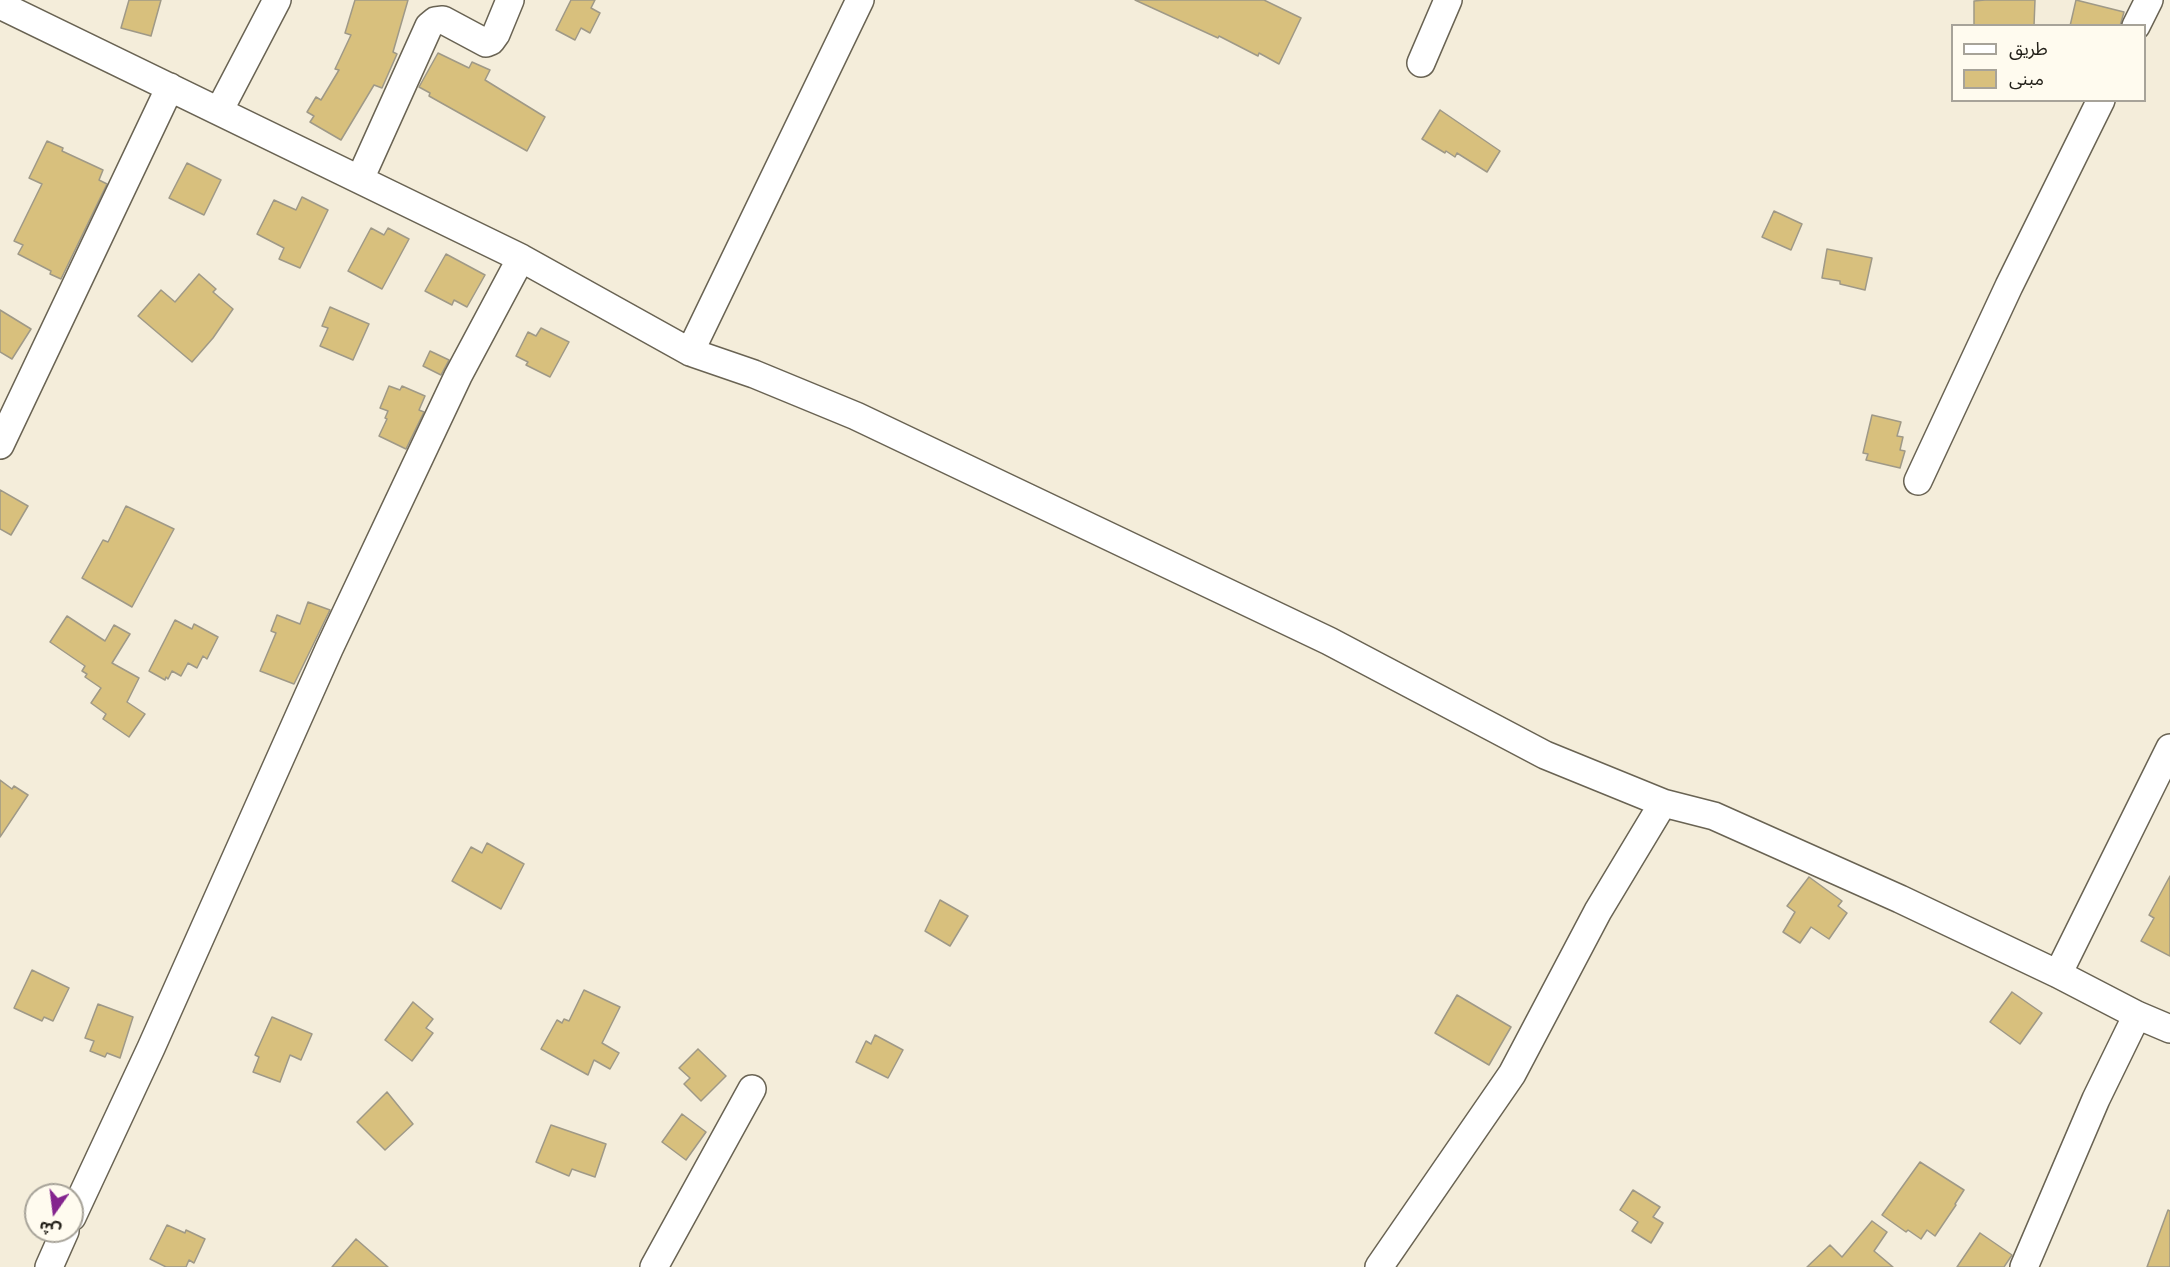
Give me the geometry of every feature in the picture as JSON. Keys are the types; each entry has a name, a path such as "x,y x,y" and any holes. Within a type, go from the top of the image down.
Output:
{"street":[{"path":"219,111 277,0"},
{"path":"360,179 429,26 435,21 443,20 486,43 491,41 496,34 510,0"},
{"path":"690,352 860,0"},
{"path":"1421,63 1448,0"},
{"path":"2137,24 2149,0"},
{"path":"0,5 521,258 690,352 754,374 856,416 1329,641 1545,755 1663,803 1714,816 1900,899 2170,1029"},
{"path":"0,445 170,87"},
{"path":"1918,481 2009,286 2100,102"},
{"path":"84,1191 151,1048 329,649 458,376 521,258"},
{"path":"2058,974 2170,748"},
{"path":"1379,1267 1512,1074 1598,911 1663,803"},
{"path":"2024,1267 2096,1099 2137,1015"},
{"path":"654,1267 752,1089"},
{"path":"49,1267 60,1243"}],"building":[{"path":"129,0 161,0 151,36 121,28"},
{"path":"355,0 408,0 393,52 397,54 382,88 374,85 341,140 310,122 314,116 307,112 316,97 321,100 339,70 335,69 351,35 345,33"},
{"path":"571,0 595,0 591,8 600,13 590,33 581,28 575,40 556,30"},
{"path":"1135,0 1264,0 1301,18 1279,64 1259,53 1258,56 1219,36 1218,38"},
{"path":"2035,0 2034,24 1974,24 1974,1"},
{"path":"2076,0 2124,12 2121,24 2070,24"},
{"path":"438,53 469,68 472,62 490,70 485,80 545,117 527,151 429,96 430,93 419,87"},
{"path":"1440,110 1500,151 1487,172 1457,153 1455,157 1446,151 1445,153 1422,139"},
{"path":"47,141 63,148 62,151 103,170 99,180 107,184 61,279 50,274 51,271 18,254 23,245 14,241 42,184 29,178"},
{"path":"187,163 221,180 204,215 169,198"},
{"path":"302,197 328,210 300,268 279,259 284,248 257,234 274,200 296,210"},
{"path":"1774,211 1802,224 1791,250 1762,237"},
{"path":"371,228 384,235 388,228 409,239 382,289 348,271"},
{"path":"1827,249 1872,258 1865,290 1840,284 1840,281 1822,278"},
{"path":"446,254 485,275 467,307 454,300 452,305 425,291"},
{"path":"199,274 216,289 213,292 233,309 213,338 192,362 138,316 161,290 175,302"},
{"path":"330,307 369,324 353,360 320,346 328,328 322,326"},
{"path":"0,310 31,329 12,359 0,352"},
{"path":"541,328 569,342 550,377 526,365 528,362 516,356 528,332 536,336"},
{"path":"430,351 449,360 441,375 423,366"},
{"path":"389,386 400,390 402,386 425,396 419,410 424,412 406,449 379,436 388,411 380,408"},
{"path":"1872,415 1901,422 1897,436 1903,437 1900,450 1905,451 1900,468 1866,460 1868,454 1863,453"},
{"path":"0,490 28,506 11,535 0,529"},
{"path":"126,506 174,529 132,607 82,578 103,540 108,542"},
{"path":"308,602 330,610 294,684 260,671 276,633 271,631 277,615 300,624"},
{"path":"67,616 105,641 114,625 130,634 112,663 139,678 127,702 145,714 129,737 103,719 106,714 91,703 101,688 85,677 87,674 82,671 85,666 50,642"},
{"path":"175,620 192,629 194,624 218,637 207,659 203,656 197,668 188,663 181,676 172,671 165,680 149,671"},
{"path":"0,780 12,789 14,786 28,795 0,837"},
{"path":"487,843 524,864 501,909 452,881 471,847 482,853"},
{"path":"2170,876 2170,956 2141,941 2154,918 2149,915"},
{"path":"1809,877 1842,901 1838,906 1847,913 1829,939 1811,927 1800,943 1783,932 1795,912 1787,906"},
{"path":"940,900 968,916 950,946 925,931"},
{"path":"32,970 69,988 53,1021 44,1017 42,1021 14,1008"},
{"path":"584,990 620,1007 602,1043 619,1053 610,1069 594,1060 588,1075 541,1049 557,1020 562,1023 564,1019 569,1021"},
{"path":"2012,992 2042,1013 2020,1044 1990,1022"},
{"path":"1457,995 1511,1027 1489,1065 1435,1033"},
{"path":"413,1002 433,1019 426,1028 433,1033 412,1061 385,1040"},
{"path":"98,1004 133,1017 120,1058 107,1053 105,1057 90,1051 94,1041 85,1038"},
{"path":"272,1017 312,1034 301,1060 290,1055 280,1082 253,1072 259,1057 255,1055"},
{"path":"875,1035 903,1050 888,1078 856,1062 866,1041 871,1044"},
{"path":"698,1049 726,1076 701,1101 684,1084 690,1078 679,1068"},
{"path":"387,1092 413,1124 385,1150 357,1122"},
{"path":"682,1114 706,1132 686,1160 662,1142"},
{"path":"551,1125 606,1144 595,1177 572,1169 569,1176 536,1162"},
{"path":"1920,1162 1964,1190 1935,1236 1927,1230 1921,1239 1908,1230 1906,1232 1882,1215"},
{"path":"1633,1190 1660,1207 1653,1217 1663,1223 1651,1243 1632,1231 1638,1222 1620,1210"},
{"path":"2168,1210 2170,1211 2170,1267 2147,1267"},
{"path":"1872,1221 1887,1232 1874,1251 1893,1267 1807,1267 1830,1245 1842,1257"},
{"path":"167,1225 185,1233 186,1230 205,1239 194,1263 189,1260 186,1267 166,1267 150,1259"},
{"path":"1980,1233 2012,1255 2004,1267 1957,1267"},
{"path":"356,1239 388,1267 332,1267"}]}
